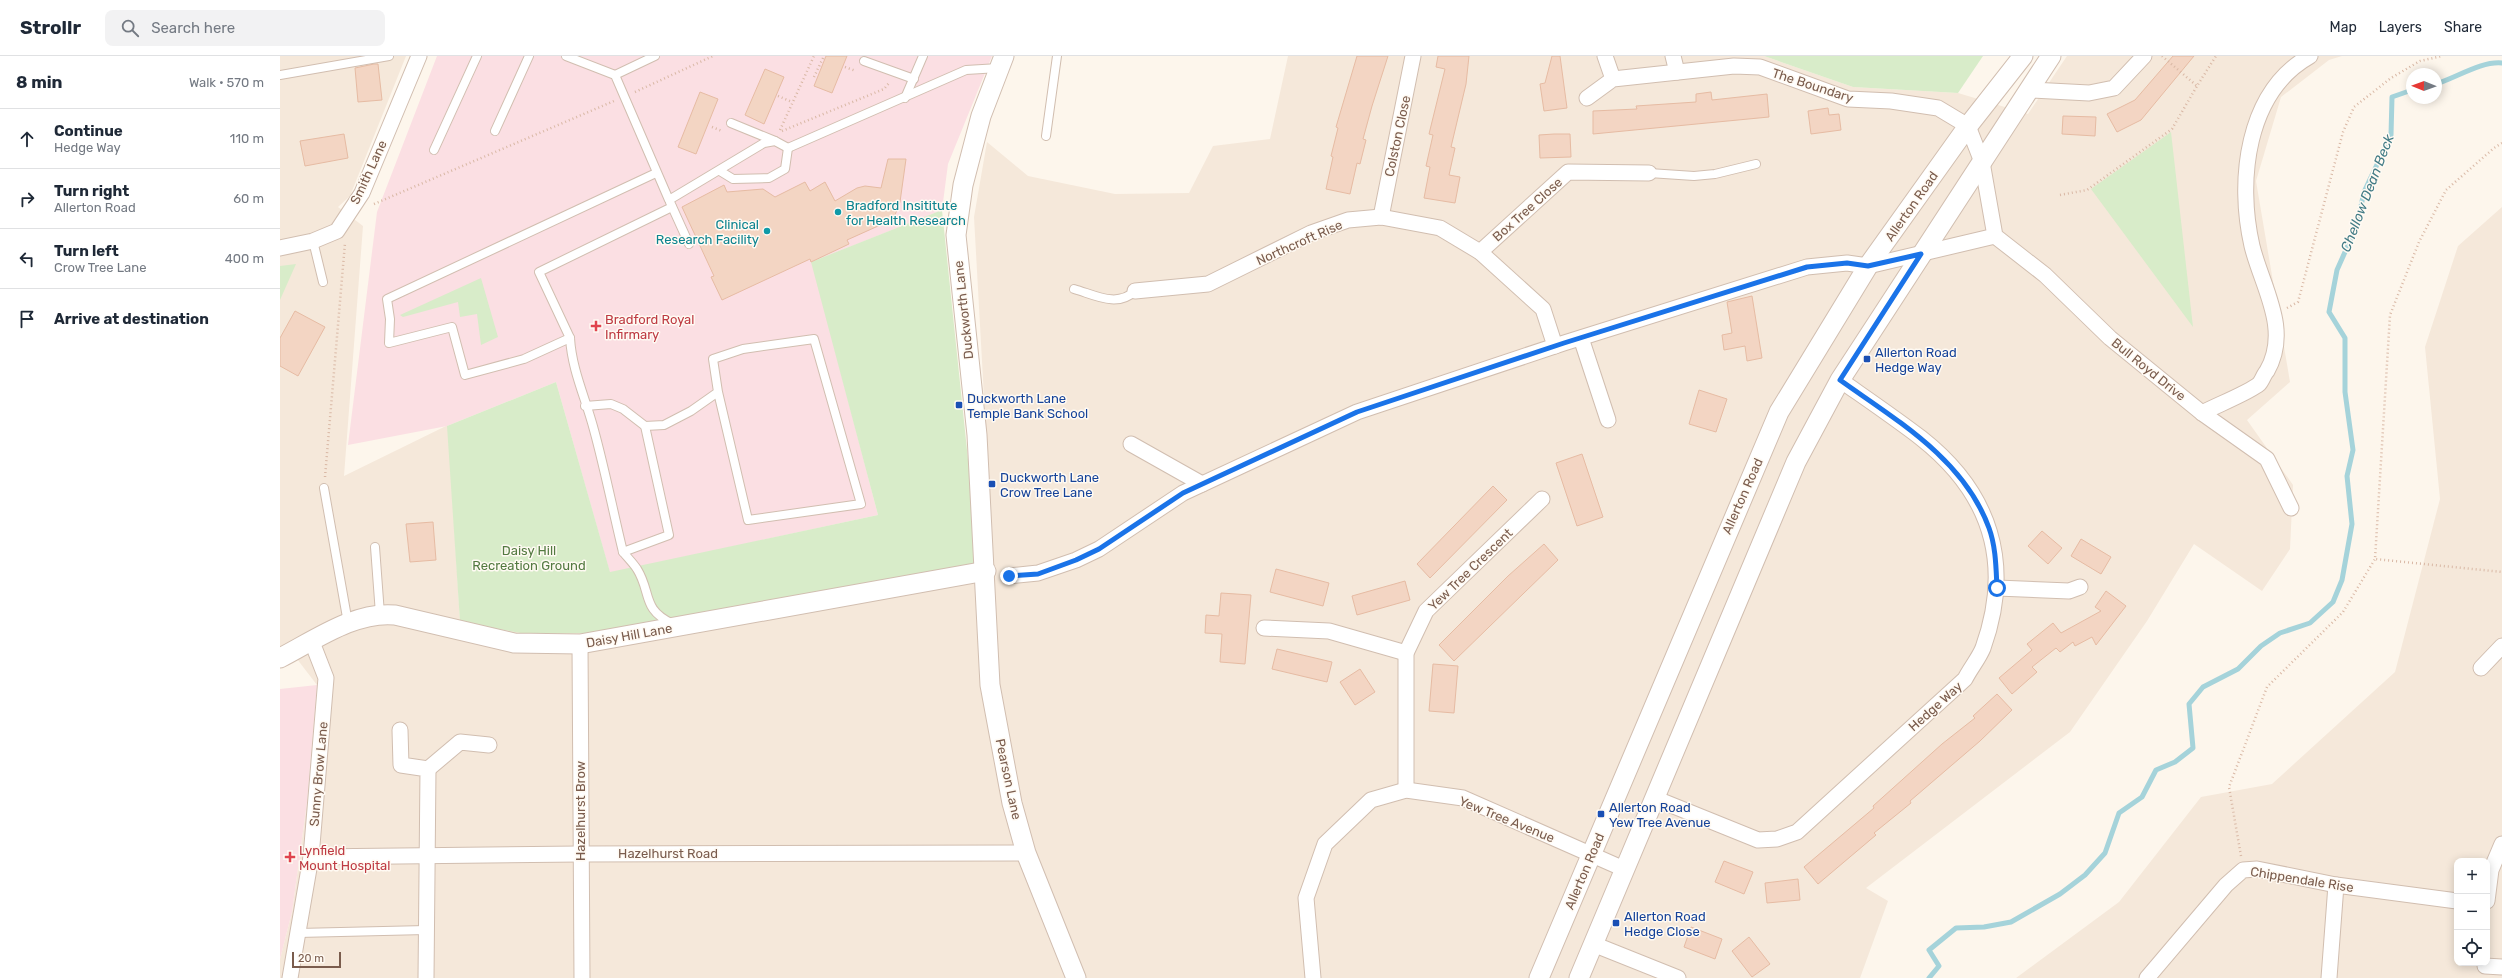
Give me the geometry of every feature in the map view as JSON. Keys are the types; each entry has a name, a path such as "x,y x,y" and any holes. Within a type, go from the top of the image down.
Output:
{"street":[{"name":"Smith Lane","path":"280,248 313,241 337,231 362,192 419,56"},
{"name":"Colston Close","path":"1380,217 1413,56"},
{"path":"1605,56 1613,79"},
{"path":"1673,56 1677,72"},
{"name":"Allerton Road","path":"1539,978 1779,412 1868,266 1968,126 2023,56"},
{"path":"1579,978 1796,462 1840,380 2051,56"},
{"path":"2030,90 2089,93 2114,88 2144,56"},
{"path":"2202,413 2259,384 2271,363 2277,338 2274,316 2252,245 2246,195 2249,147 2258,113 2274,86 2301,61 2310,56"},
{"name":"Duckworth Lane","path":"986,571 977,435 956,235 963,185 981,116 1002,62"},
{"name":"The Boundary","path":"1587,98 1613,79 1734,66 1760,67 1848,99 1891,101 1938,108 1968,126"},
{"path":"1009,576 1038,574 1076,560 1099,549 1183,493 1357,412 1555,346 1807,267 1847,263 1868,266 1995,236 1982,162 1968,126"},
{"name":"Box Tree Close","path":"1480,252 1568,172 1649,173"},
{"name":"Northcroft Rise","path":"1135,291 1208,284 1311,233 1348,220 1380,217 1440,228 1480,252 1543,309 1555,346"},
{"name":"Bull Royd Drive","path":"1995,236 2045,275 2110,338 2202,413 2267,459 2291,508"},
{"path":"1581,338 1608,420"},
{"name":"Hedge Way","path":"1654,798 1758,840 1777,839 1797,832 1965,679 1982,649 1993,611 1997,588 1996,560 1990,529 1977,501 1960,476 1922,439 1840,380"},
{"path":"1130,444 1202,484"},
{"name":"Yew Tree Crescent","path":"1406,790 1406,653 1426,611 1542,499"},
{"name":"Daisy Hill Lane","path":"280,658 363,617 380,614 395,615 514,642 580,644 986,571"},
{"name":"Pearson Lane","path":"986,571 990,685 1012,803 1026,853 1076,978"},
{"path":"1997,588 2069,591 2080,587"},
{"path":"1264,628 1329,631 1406,653"},
{"name":"Sunny Brow Lane","path":"290,978 311,857 326,678 312,642"},
{"name":"Hazelhurst Brow","path":"580,644 580,854 582,978"},
{"path":"2481,668 2502,646"},
{"path":"400,730 401,765 428,769"},
{"path":"426,978 428,769 460,742 489,745"},
{"name":"Yew Tree Avenue","path":"1312,978 1306,898 1325,844 1371,800 1406,790 1463,798 1624,869"},
{"path":"2488,894 2491,870 2502,844"},
{"name":"Hazelhurst Road","path":"311,857 580,854 1026,853"},
{"name":"Chippendale Rise","path":"2147,978 2226,885 2243,870 2257,869 2336,885 2454,901"},
{"path":"2328,978 2336,885"},
{"path":"1593,944 1678,978"},
{"path":"2484,969 2502,967"}],"lane":[{"path":"280,75 389,56"},
{"path":"434,150 477,56"},
{"path":"494,131 529,56"},
{"path":"566,56 615,75 656,173 689,244"},
{"path":"615,75 655,56"},
{"path":"905,98 923,56"},
{"path":"1046,136 1057,56"},
{"path":"864,61 914,79"},
{"path":"788,148 966,70 1002,62"},
{"path":"731,123 776,141 788,148"},
{"path":"678,626 658,616 647,597 637,569 623,552 594,428 585,406 572,359 570,338 539,272 670,203 764,144 776,141"},
{"path":"720,171 733,179 769,178 785,169 788,148"},
{"path":"1649,173 1694,176 1715,174 1756,164"},
{"path":"570,338 524,359 465,375 452,327 389,343 390,319 388,299 656,173"},
{"path":"313,241 323,282"},
{"path":"1074,289 1109,301 1127,298 1135,291"},
{"path":"814,339 862,504 748,520 718,392 713,359 743,349 814,339"},
{"path":"645,426 664,425 691,411 718,392"},
{"path":"585,406 611,404 623,409 645,426 669,535 623,552"},
{"path":"324,488 348,624"},
{"path":"376,547 380,614"},
{"path":"298,933 426,930"}],"path":[{"path":"324,488 347,216 624,97 713,56"},
{"path":"776,141 792,102 814,56"},
{"path":"814,77 824,56"},
{"path":"2162,56 2197,86"},
{"path":"2060,195 2087,190 2172,129 2216,56"},
{"path":"2274,316 2298,302 2343,132 2354,107 2391,78 2420,61 2442,56"},
{"path":"779,132 884,89 897,73"},
{"path":"778,96 792,102"},
{"path":"2243,870 2229,787 2268,687 2343,612 2376,559 2390,315 2419,242 2446,190 2494,148 2502,143"},
{"path":"2376,559 2502,572"}],"shaded area":[{"path":"280,56 406,56 350,196 338,207 363,226 344,476 448,425 460,621 526,634 589,633 954,569 995,595 974,217 987,142 1028,176 1115,194 1189,193 1213,146 1270,139 1288,56 1764,56 1853,87 1958,93 2028,114 2067,56 2342,56 2329,60 2281,97 2256,181 2290,382 2247,420 2293,485 2290,549 2262,591 2194,544 2147,621 2070,732 1866,888 1888,901 1860,978 280,978 280,959 292,912 307,802 317,685 287,646 280,647"},
{"name":"Bradford Royal Infirmary","path":"437,56 992,56 948,164 942,210 812,262 878,515 610,573 556,382 447,426 348,445 377,212"},
{"path":"2502,207 2502,978 2016,978 2119,902 2201,797 2272,784 2395,672 2440,499 2425,347 2458,246"},
{"name":"Lynfield Mount Hospital","path":"317,685 307,802 292,912 280,959 280,689"}],"green space":[{"path":"1764,56 1983,56 1958,93 1853,87"},
{"path":"2171,132 2193,327 2091,189"},
{"name":"Daisy Hill Recreation Ground","path":"942,210 979,565 589,633 526,634 460,622 447,426 556,382 610,572 878,515 811,262"},
{"path":"296,264 280,300 280,266"},
{"path":"481,278 498,337 481,345 477,314 460,317 458,302 403,317 400,315"}],"building":[{"path":"826,56 847,56 832,93 814,86"},
{"path":"1357,56 1388,56 1372,106 1363,139 1366,140 1360,164 1357,163 1350,194 1326,189 1333,157 1331,156 1338,128 1336,127"},
{"path":"1438,56 1469,56 1466,84 1451,147 1455,148 1449,175 1460,177 1455,203 1424,198 1430,167 1426,166 1433,135 1429,134 1445,69 1436,67"},
{"path":"1552,56 1560,56 1567,108 1544,111 1540,84 1545,83"},
{"path":"2173,56 2194,56 2141,120 2117,132 2107,114 2135,100"},
{"path":"378,64 382,100 358,102 355,68"},
{"path":"765,69 784,77 764,124 745,115"},
{"path":"700,92 718,99 696,154 678,147"},
{"path":"1711,92 1712,100 1767,94 1769,117 1593,134 1593,111 1637,109 1636,106 1696,102 1696,94"},
{"path":"1828,108 1829,115 1839,114 1841,130 1811,134 1808,111"},
{"path":"2063,116 2096,117 2095,136 2062,134"},
{"path":"344,134 348,158 305,166 300,141"},
{"path":"1570,134 1571,157 1540,158 1539,135"},
{"path":"888,159 906,159 900,202 895,215 887,222 847,240 849,244 811,262 810,259 722,300 711,277 714,276 682,207 724,185 727,192 763,189 775,197 805,182 810,191 825,182 835,201 857,188 865,186 881,188"},
{"path":"1752,296 1762,358 1747,361 1745,346 1724,350 1722,335 1732,333 1727,302"},
{"path":"295,311 325,327 298,376 280,366 280,338"},
{"path":"1699,390 1727,399 1716,432 1689,424"},
{"path":"1582,454 1603,517 1577,526 1556,463"},
{"path":"1493,486 1507,500 1430,578 1417,564"},
{"path":"433,522 436,560 410,562 406,524"},
{"path":"2042,531 2062,548 2048,564 2028,546"},
{"path":"2081,539 2111,557 2101,574 2071,556"},
{"path":"1544,544 1558,560 1454,661 1439,645 1508,576"},
{"path":"1276,569 1329,583 1323,606 1270,592"},
{"path":"1405,581 1410,600 1357,615 1352,596"},
{"path":"2106,591 2126,606 2096,645 2092,637 2075,646 2073,642 2060,652 2056,648 2032,667 2037,672 2012,694 1999,678 2032,650 2027,644 2053,623 2061,633 2101,611 2095,607"},
{"path":"1221,593 1251,595 1245,664 1220,662 1222,634 1205,633 1206,615 1219,616"},
{"path":"1277,649 1332,662 1327,682 1272,669"},
{"path":"1433,664 1458,666 1454,713 1429,711"},
{"path":"1360,669 1375,692 1355,705 1340,682"},
{"path":"1997,694 2012,710 1980,741 1910,801 1911,803 1874,833 1876,835 1818,884 1804,867 1874,808 1873,806 1942,744 1975,718 1973,716"},
{"path":"1724,861 1753,872 1744,894 1715,882"},
{"path":"1798,879 1800,900 1767,903 1765,883"},
{"path":"1691,927 1722,939 1715,959 1684,947"},
{"path":"1749,937 1770,964 1752,977 1732,951"}],"waterway":[{"name":"Chellow Dean Beck","path":"2442,82 2477,67 2494,63 2502,63"},
{"name":"Chellow Dean Beck","path":"1929,978 1939,966 1929,950 1956,928 1984,927 2011,922 2060,894 2085,875 2105,853 2119,813 2142,797 2156,770 2175,762 2193,748 2189,704 2203,687 2238,669 2261,646 2280,633 2310,623 2333,602 2342,580 2352,524 2347,476 2353,450 2345,392 2345,338 2329,312 2337,270 2357,225 2364,192 2391,135 2392,97 2406,92"}],"place":[{"name":"Bradford Insititute for Health Research","path":"838,212"},
{"name":"Clinical Research Facility","path":"767,231"},
{"name":"Bradford Royal Infirmary","path":"596,326"},
{"name":"Allerton Road Hedge Way","path":"1867,359"},
{"name":"Duckworth Lane Temple Bank School","path":"959,405"},
{"name":"Duckworth Lane Crow Tree Lane","path":"992,484"},
{"name":"Allerton Road Yew Tree Avenue","path":"1601,814"},
{"name":"Lynfield Mount Hospital","path":"290,857"},
{"name":"Allerton Road Hedge Close","path":"1616,923"}],"route":[{"path":"1009,576 1038,574 1076,560 1099,549 1183,493 1357,412 1564,343 1807,267 1847,263 1868,266 1921,254 1840,380 1922,439 1960,476 1977,501 1990,529 1996,560 1997,588"}]}
